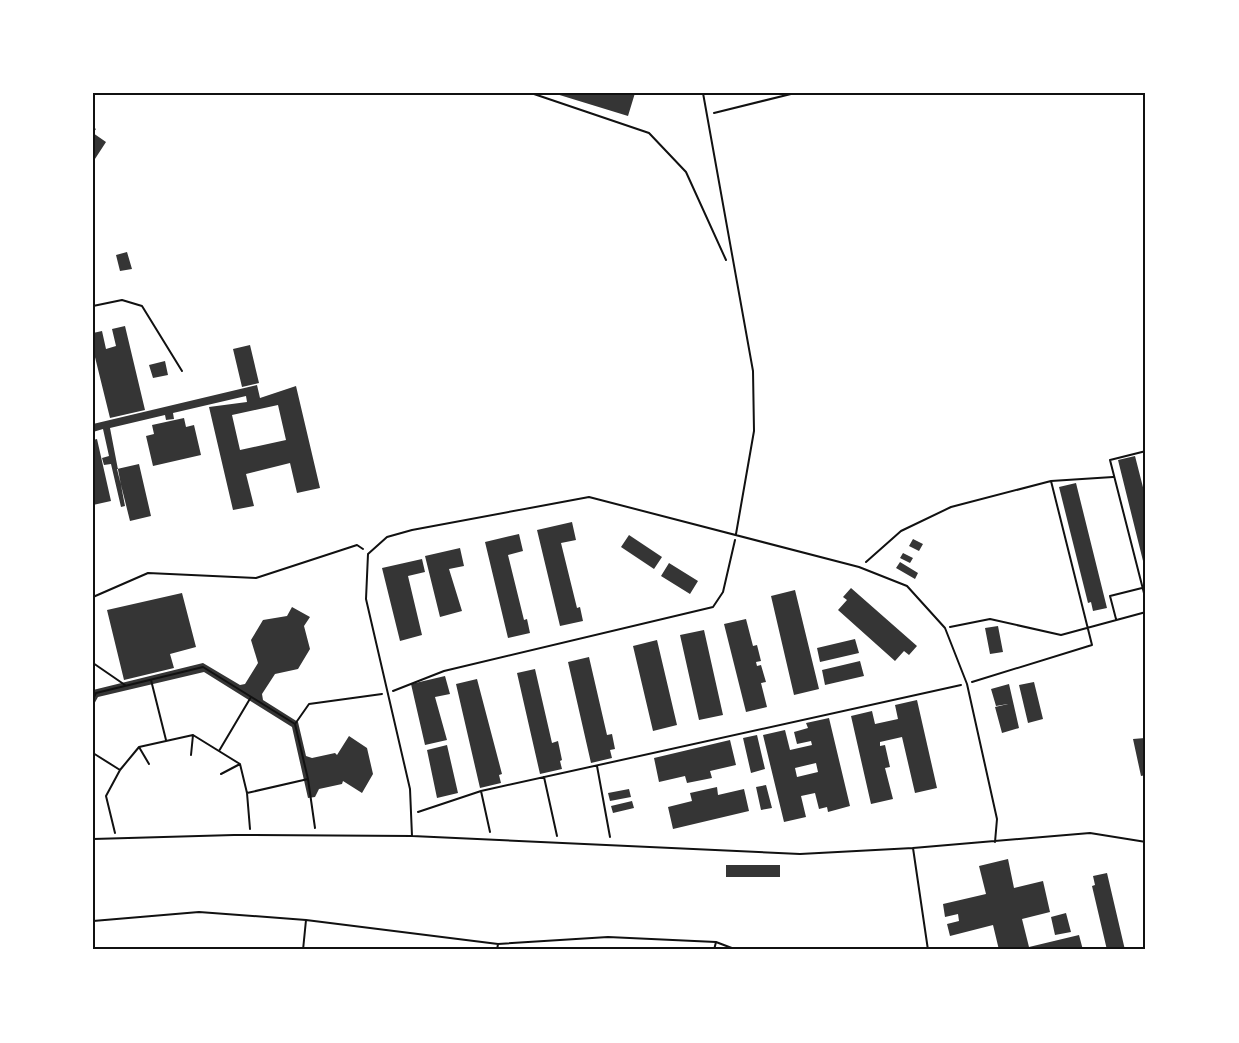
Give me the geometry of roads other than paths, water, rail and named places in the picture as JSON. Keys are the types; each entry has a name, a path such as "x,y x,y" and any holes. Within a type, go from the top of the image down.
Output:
{"lane":[{"path":"703,93 709,114 753,371 754,431 736,535"},
{"path":"93,306 122,300 142,306 182,371"},
{"path":"412,836 413,814 410,789 366,599 368,554 387,537 412,530 589,496 859,567 907,586 945,628 967,684 997,819 995,842"},
{"path":"93,839 251,835 412,836 800,854 913,848 1090,833 1146,842"},
{"path":"913,848 928,950"},
{"path":"93,921 199,912 306,920 498,944 608,937 716,942 737,950"},
{"path":"303,950 306,920"},
{"path":"714,950 716,942"},
{"path":"497,950 498,944"}]}
